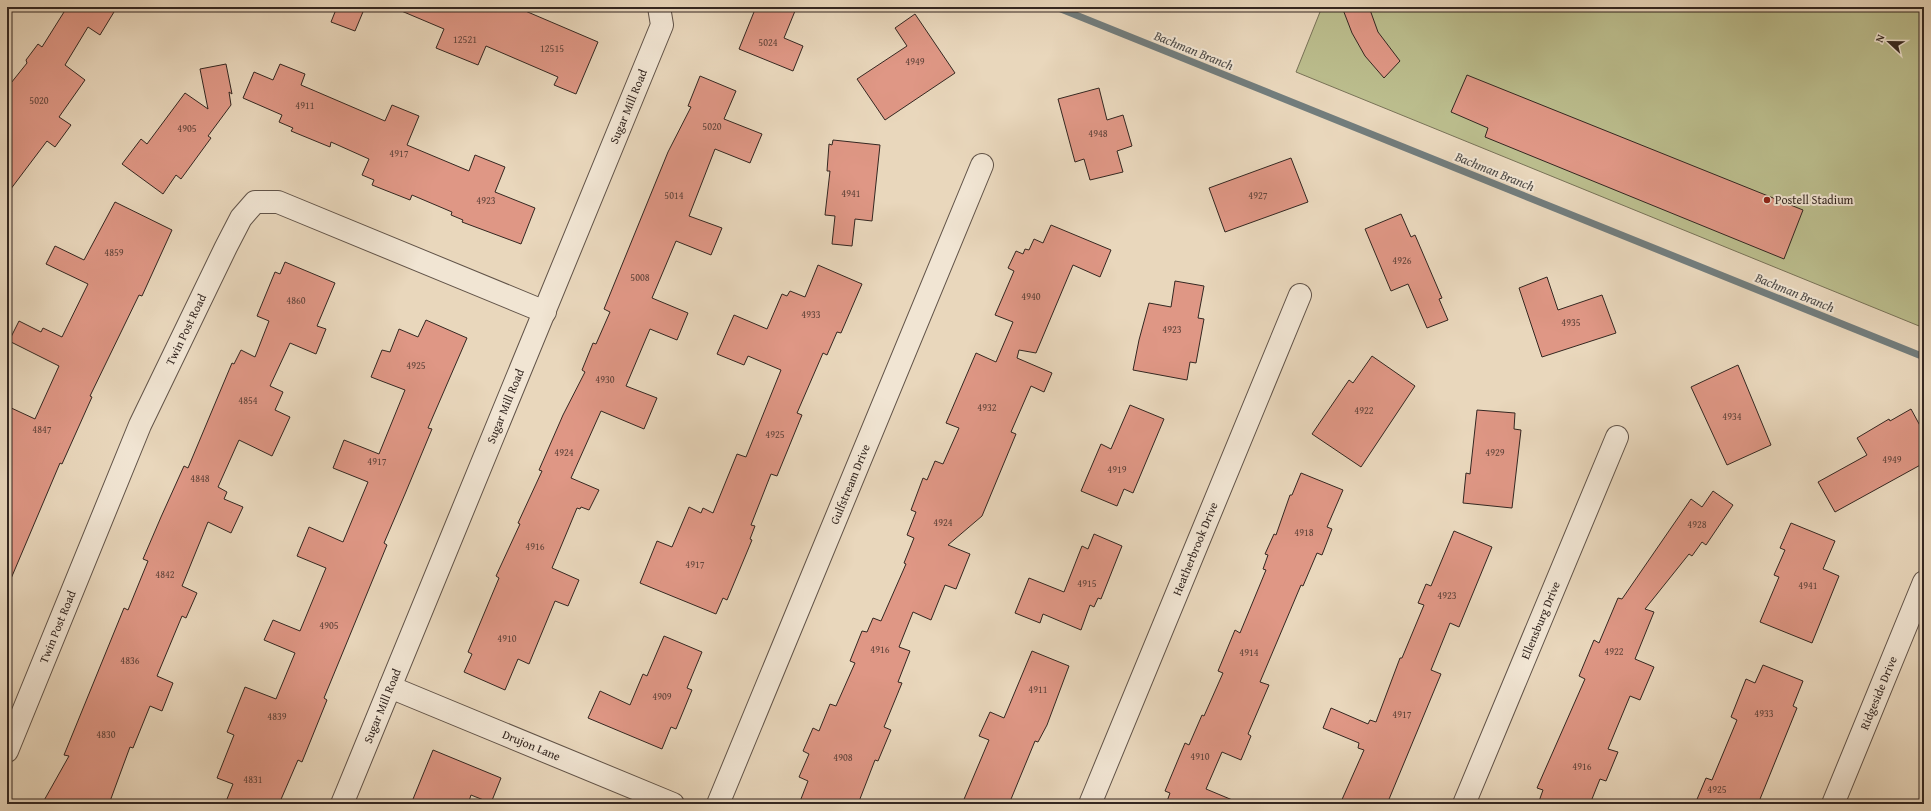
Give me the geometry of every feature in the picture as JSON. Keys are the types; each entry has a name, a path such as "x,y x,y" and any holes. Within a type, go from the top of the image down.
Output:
{"street":[{"name":"Sugar Mill Road","path":"342,804 662,25 659,7"},
{"name":"Gulfstream Drive","path":"718,804 982,165"},
{"name":"Twin Post Road","path":"7,751 140,425 226,247 241,218 255,202 278,202 545,312"},
{"name":"Heatherbrook Drive","path":"1090,804 1300,295"},
{"name":"Ellensburg Drive","path":"1464,804 1617,437"},
{"name":"Ridgeside Drive","path":"1833,804 1924,582"},
{"name":"Drujon Lane","path":"390,687 673,804"}],"green space":[{"name":"Postell Stadium","path":"1322,7 1924,7 1924,328 1296,72"}],"building":[{"path":"57,7 117,7 100,35 88,27 65,65 85,80 59,117 71,125 55,147 47,141 7,194 7,88 27,63 26,60 38,44 42,47 64,12"},
{"path":"337,7 365,7 355,31 331,22"},
{"path":"392,7 516,7 598,42 576,94 554,85 558,77 486,46 478,65 436,48 444,29"},
{"path":"756,7 784,7 795,11 784,38 803,46 793,71 739,49"},
{"path":"1342,7 1369,7 1378,32 1400,61 1384,78 1365,56 1352,33"},
{"path":"915,14 955,73 885,120 857,79 907,46 895,28"},
{"path":"226,64 232,94 229,92 231,105 208,136 211,138 181,179 176,175 163,194 122,164 141,139 147,144 185,93 208,109 200,69"},
{"path":"280,64 305,74 301,85 385,121 392,105 419,116 407,145 469,171 475,155 505,167 495,192 535,208 521,244 462,222 463,220 451,215 452,212 412,195 410,200 372,185 374,180 362,175 369,159 331,142 330,147 291,131 293,128 279,122 282,115 243,98 254,72 273,80"},
{"path":"1467,75 1803,210 1784,259 1485,137 1488,128 1451,112"},
{"path":"700,76 736,91 724,119 762,134 750,163 715,149 689,216 722,228 711,255 676,241 652,298 688,313 677,340 650,329 626,386 657,398 644,429 601,411 571,478 599,490 589,510 581,507 580,509 577,508 552,568 579,580 568,606 555,601 529,664 518,659 505,690 464,672 472,654 468,652 499,578 496,576 542,471 539,470 563,415 585,372 582,370 593,343 596,344 610,312 604,309 668,152 691,107 688,106"},
{"path":"1099,88 1107,120 1123,115 1132,146 1117,151 1123,172 1090,180 1084,159 1075,162 1058,99"},
{"path":"833,140 880,145 872,221 855,219 852,246 832,244 835,216 825,215 830,171 827,171 829,144 832,145"},
{"path":"1291,158 1308,202 1225,232 1209,188"},
{"path":"115,202 172,230 142,296 139,295 90,396 92,397 62,464 60,463 7,588 7,406 35,419 59,366 9,341 19,321 41,332 43,328 62,337 88,284 46,264 55,246 84,260"},
{"path":"1401,214 1411,237 1415,235 1442,298 1439,299 1448,320 1427,328 1408,284 1391,291 1365,229"},
{"path":"1051,225 1111,250 1100,277 1073,265 1036,353 1019,350 1017,358 1052,373 1044,392 1031,386 1011,432 1016,434 982,516 948,545 970,554 956,589 945,585 931,620 913,612 899,647 910,651 898,682 902,683 884,727 891,730 878,761 875,760 858,804 799,804 808,781 799,777 809,754 803,751 813,728 819,731 830,704 836,706 855,663 850,661 862,631 867,632 873,618 881,621 906,564 904,563 914,538 907,535 916,512 911,510 923,478 927,480 935,461 943,464 959,428 946,423 976,353 996,362 1013,322 995,315 1014,271 1008,268 1016,251 1023,254 1025,249 1029,250 1034,239 1043,243"},
{"path":"285,262 335,283 317,326 326,329 316,354 290,343 270,386 283,392 275,410 290,417 272,456 239,440 218,487 227,492 224,499 243,507 231,533 208,522 182,586 197,593 186,618 182,616 157,676 173,683 162,711 150,706 133,748 130,747 109,804 42,804 69,756 64,755 124,608 128,610 148,561 143,559 184,466 188,468 232,363 234,364 241,350 255,357 269,321 257,316 275,272 280,274"},
{"path":"818,265 862,284 841,333 837,332 827,355 823,353 797,413 802,415 777,476 771,474 751,525 755,526 750,539 752,540 727,600 723,598 716,614 640,583 657,541 672,547 689,507 701,513 703,508 713,513 737,454 746,457 781,370 748,356 744,365 717,354 734,315 767,329 782,294 787,296 790,291 805,297"},
{"path":"1547,277 1558,310 1602,295 1616,333 1542,357 1519,288"},
{"path":"1175,281 1204,286 1198,318 1204,319 1196,363 1190,362 1187,380 1133,370 1149,303 1171,307"},
{"path":"426,320 467,338 428,428 432,429 384,543 387,545 324,698 327,700 302,762 298,760 279,804 225,804 233,784 217,778 234,735 227,732 245,687 276,699 295,653 264,640 273,620 300,631 326,568 297,556 309,527 343,542 368,482 333,468 344,440 379,454 405,390 371,377 382,350 390,352 399,329 418,337"},
{"path":"1372,356 1415,386 1361,467 1312,434 1349,380 1353,383"},
{"path":"1738,365 1771,445 1727,465 1691,387"},
{"path":"1130,405 1164,419 1133,493 1124,489 1117,506 1081,491 1101,444 1111,449"},
{"path":"1911,409 1924,433 1924,463 1835,512 1818,482 1867,455 1857,438 1889,419 1890,421"},
{"path":"1477,410 1515,413 1514,429 1521,430 1512,508 1463,503 1466,473 1470,474"},
{"path":"1301,473 1343,490 1327,527 1332,529 1322,555 1317,553 1303,586 1301,585 1260,682 1269,685 1248,734 1251,736 1241,760 1222,752 1206,789 1242,804 1166,804 1170,793 1165,791 1185,743 1189,745 1223,673 1218,671 1235,630 1240,633 1266,570 1263,569 1268,555 1265,554 1274,534 1276,535 1290,495 1292,495"},
{"path":"1713,491 1733,505 1706,545 1702,542 1692,556 1689,554 1645,609 1654,612 1635,659 1654,667 1640,700 1630,696 1608,749 1618,752 1606,781 1600,779 1590,804 1538,804 1543,790 1537,788 1585,679 1579,676 1594,640 1599,643 1618,598 1622,599 1691,499 1702,507"},
{"path":"1791,523 1835,541 1823,569 1839,576 1812,643 1760,622 1779,577 1774,575 1785,550 1780,548"},
{"path":"1454,531 1492,547 1459,627 1450,623 1431,670 1441,674 1387,804 1340,804 1364,750 1358,748 1359,743 1323,728 1331,708 1368,724 1370,720 1376,722 1400,658 1402,658 1424,605 1418,603 1426,584 1431,586"},
{"path":"1094,534 1122,546 1101,599 1098,598 1094,607 1090,605 1081,630 1043,614 1040,623 1015,613 1029,578 1064,592 1082,546 1088,549"},
{"path":"664,636 702,652 687,688 692,690 676,729 671,727 662,749 588,718 600,691 630,705 643,674 647,676"},
{"path":"1032,651 1069,666 1047,725 1038,742 1035,741 1009,804 962,804 989,740 979,736 990,712 1004,718"},
{"path":"1763,665 1803,681 1793,706 1797,708 1758,804 1695,804 1706,778 1712,780 1737,720 1731,717 1746,679 1755,683"},
{"path":"433,750 501,778 491,803 471,795 468,804 411,804"}],"waterway":[{"name":"Bachman Branch","path":"1056,7 1924,357"}],"place":[{"name":"Postell Stadium","path":"1767,200"}]}
